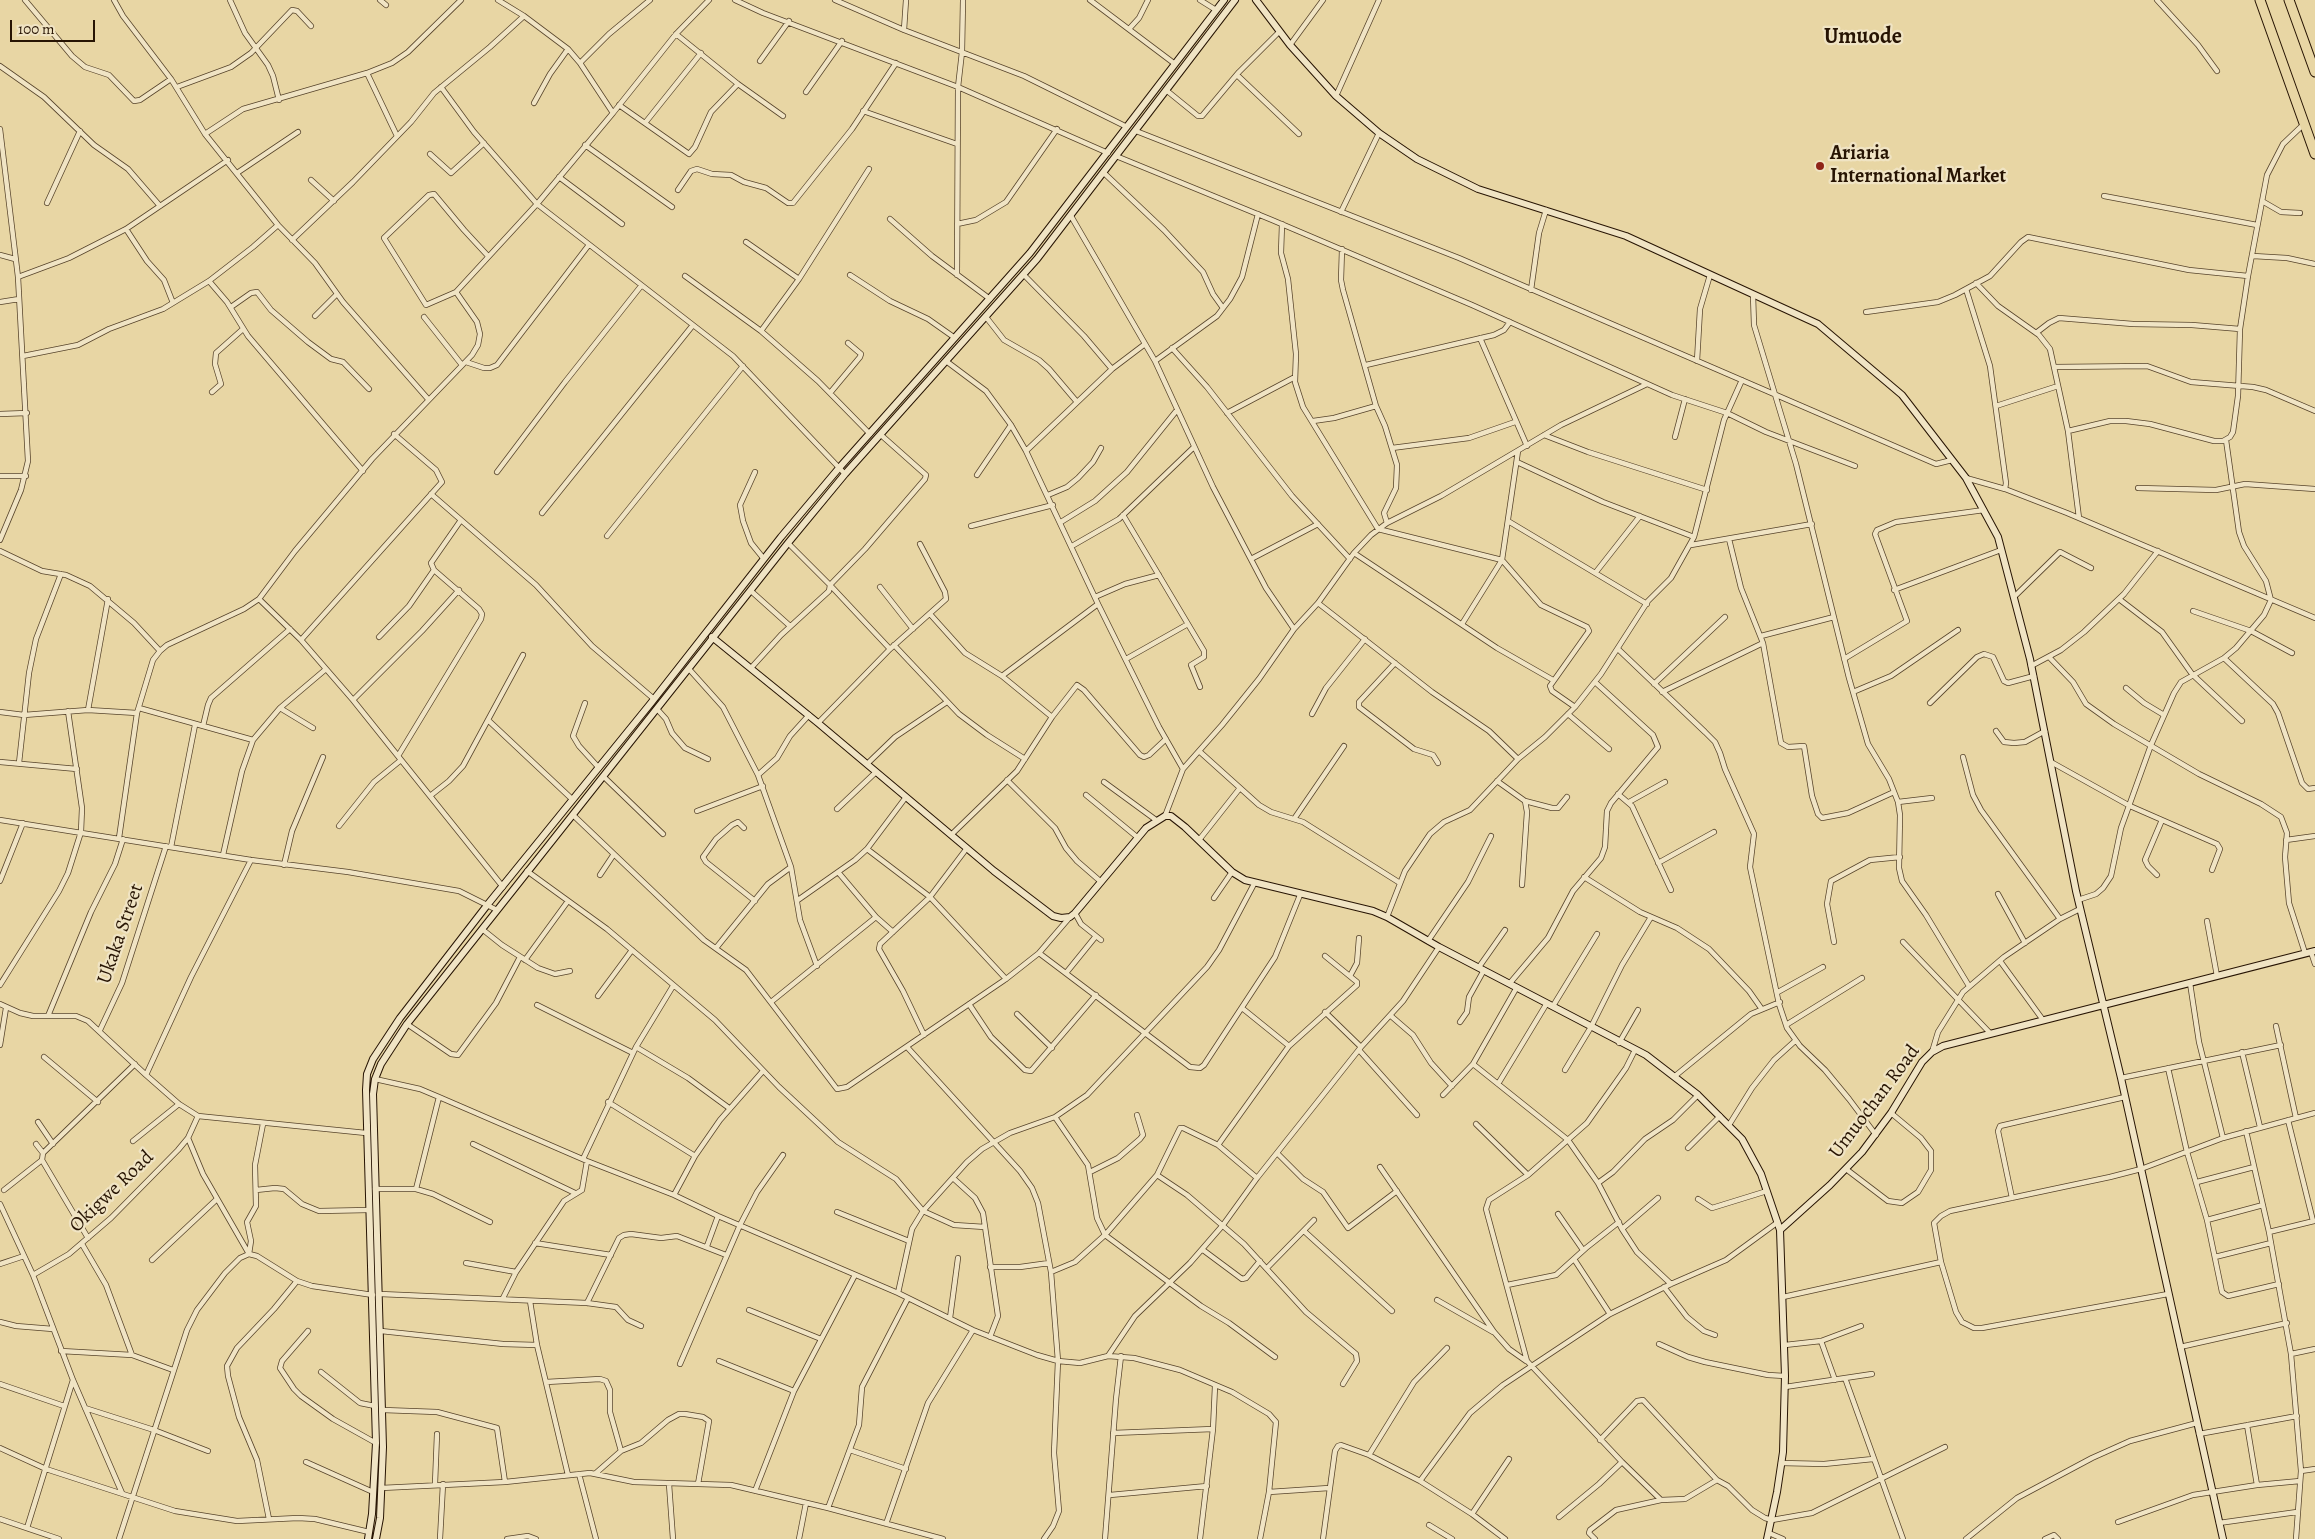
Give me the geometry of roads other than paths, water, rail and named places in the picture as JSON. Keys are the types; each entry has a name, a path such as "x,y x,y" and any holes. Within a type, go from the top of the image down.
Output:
{"highway":[{"path":"2260,0 2315,154"},
{"path":"2288,0 2314,66"}],"main road":[{"path":"368,1539 374,1492 376,1443 376,1190 373,1139 375,1079 384,1058 407,1024 788,543 846,474 1024,275 1235,0"},
{"path":"1256,0 1279,32 1336,96 1379,133 1417,159 1446,175 1478,189 1626,236 1818,324 1902,395 1966,478 1998,537 2034,676 2078,900 2121,1078 2222,1539"},
{"path":"376,1539 381,1488 383,1410 381,1331 369,1210 366,1133 367,1074 373,1059 400,1018 488,904 574,800 764,559 839,468 1030,253 1220,4"},
{"path":"707,633 818,722 951,835 1054,916 1061,918 1073,915 1137,838 1156,820 1164,816 1176,819 1232,872 1254,884 1373,911 1387,917 1439,948 1510,983 1619,1043 1656,1061 1698,1095 1720,1116 1747,1147 1767,1191 1780,1230 1785,1387 1781,1463 1768,1536"},
{"name":"Umuochan Road","path":"1780,1230 1846,1169 1891,1113 1922,1062 1932,1052 1943,1046 2310,952"}],"street":[{"path":"25,0 72,56 85,67 108,75 134,101 140,100 171,78"},
{"path":"114,0 123,16 171,78 205,134 228,160 278,225 315,263 337,294 428,399"},
{"path":"230,0 240,24 273,76 279,100"},
{"path":"380,0 386,5"},
{"path":"205,134 238,111 367,73 392,63 408,52 461,0"},
{"path":"498,0 524,16 568,49 580,63 613,113"},
{"path":"580,63 609,34 650,0"},
{"path":"488,256 434,194 428,195 385,236 385,240 426,305 456,292 537,204 676,34 709,0"},
{"path":"735,0 763,13 789,21 958,87 1108,153"},
{"path":"835,0 904,30 1024,76 1128,127"},
{"path":"850,0 850,7"},
{"path":"904,30 906,0"},
{"path":"957,275 958,87 962,52 963,0"},
{"path":"1090,0 1174,64"},
{"path":"1129,29 1139,18 1148,0"},
{"path":"1200,0 1220,4"},
{"path":"1290,45 1323,0"},
{"path":"1336,96 1379,0"},
{"path":"2157,0 2188,32 2217,71"},
{"path":"177,88 231,67 257,48 292,10 297,11 311,26"},
{"path":"292,240 334,201 441,87 524,16"},
{"path":"760,61 789,21"},
{"path":"1166,90 1200,116 1279,32"},
{"path":"676,34 702,53 738,84 783,116"},
{"path":"806,92 842,42"},
{"path":"534,103 550,74 568,49"},
{"path":"645,123 702,53"},
{"path":"678,190 691,171 697,169 712,174 732,175 744,182 766,188 788,204 793,203 852,130 896,63"},
{"path":"0,66 44,97 80,131 128,169 160,206"},
{"path":"367,73 397,136"},
{"path":"1237,75 1300,134"},
{"path":"619,105 689,154 695,147 710,112 738,84"},
{"path":"441,87 484,143 537,204 743,366 846,474"},
{"path":"863,111 957,144"},
{"path":"2068,431 2126,420 2159,426 2214,441 2226,440 2234,432 2240,329 2262,201 2270,166 2283,144 2304,124"},
{"path":"0,129 18,277 27,413 28,462 26,476 0,540"},
{"path":"957,224 976,220 1006,202 1057,129"},
{"path":"47,203 80,131"},
{"path":"1136,131 1458,258 1936,464 1952,460"},
{"path":"237,173 298,132"},
{"path":"1341,212 1379,133"},
{"path":"430,154 451,173 484,143"},
{"path":"586,146 672,207"},
{"path":"1116,156 1282,224 1510,322 1647,384 1727,413 1766,432 1856,466"},
{"path":"18,277 69,258 126,229 228,160"},
{"path":"761,331 799,279 869,168"},
{"path":"1104,173 1164,230 1203,272 1213,294 1223,308"},
{"path":"559,177 622,224"},
{"path":"311,180 334,201"},
{"path":"2104,196 2257,225"},
{"path":"2262,201 2281,212 2300,214"},
{"path":"1531,290 1539,233 1546,210"},
{"path":"1155,361 1191,337 1217,316 1223,308 1242,277 1258,214"},
{"path":"1071,216 1155,361 1194,447 1266,588 1294,629"},
{"path":"890,219 957,275 990,299"},
{"path":"1282,224 1281,253 1288,279 1294,336 1295,378 1299,399 1378,529 1502,560 1541,605 1588,629 1550,686 1552,692 1575,707"},
{"path":"23,356 78,345 109,329 164,309 209,281 254,247 278,225"},
{"path":"126,229 142,255 164,280 173,303"},
{"path":"1866,312 1938,302 1990,276 2021,242 2028,237 2189,270 2248,276"},
{"path":"746,242 799,279"},
{"path":"424,317 464,363 475,363 484,368 490,368 497,364 588,246"},
{"path":"1342,250 1340,280 1376,406 1392,448 1398,473 1396,488 1384,509 1387,523"},
{"path":"0,255 15,259"},
{"path":"2253,256 2287,258 2315,264"},
{"path":"850,275 890,301 928,319 955,338"},
{"path":"1024,275 1084,336 1112,370"},
{"path":"1697,361 1700,309 1710,275"},
{"path":"685,276 761,331 830,393 870,434"},
{"path":"209,281 230,307 243,328 363,470"},
{"path":"1976,283 1998,306 2036,333 2046,342 2050,349 2068,431 2078,518"},
{"path":"497,472 565,382 642,286"},
{"path":"1966,289 1990,366 2006,489"},
{"path":"230,307 251,292 257,292 271,310 330,359 343,362 369,389"},
{"path":"48,1016 91,912 115,864 121,838 138,711 150,668 160,651 244,609 258,598 295,551 394,434 464,363 478,345 480,334 477,322 456,292"},
{"path":"314,316 337,294"},
{"path":"1753,295 1754,325 1812,524 1853,692 1868,744 1889,779 1898,802 1899,868 1902,881 1926,915 1969,986"},
{"path":"0,302 19,299"},
{"path":"986,317 1004,340 1039,360 1049,368 1077,402"},
{"path":"2036,333 2059,318 2133,324 2184,324 2240,329"},
{"path":"1366,366 1500,332 1510,322"},
{"path":"542,513 693,325"},
{"path":"212,392 221,384 215,364 216,353 243,328"},
{"path":"1480,338 1527,446"},
{"path":"830,393 860,357 861,354 848,343"},
{"path":"1026,451 1112,370 1145,344"},
{"path":"1172,348 1208,387 1292,496 1350,559"},
{"path":"946,361 986,391 1011,425 1053,505 1098,604 1183,769"},
{"path":"607,536 743,366"},
{"path":"2054,367 2147,366 2184,380 2266,390 2315,410"},
{"path":"1227,414 1295,378"},
{"path":"1387,917 1405,871 1430,834 1444,822 1470,810 1518,759 1545,737 1575,707 1595,682 1647,604 1671,578 1694,538 1727,413 1742,380"},
{"path":"1164,816 1183,769 1259,679 1294,629 1318,603 1354,553 1378,529 1441,496 1544,435 1647,384"},
{"path":"1996,406 2058,386"},
{"path":"1675,437 1685,399"},
{"path":"1313,421 1334,418 1376,406"},
{"path":"1061,522 1095,502 1128,472 1177,410"},
{"path":"0,414 27,413"},
{"path":"1392,448 1469,438 1515,422"},
{"path":"977,475 1011,425"},
{"path":"301,640 442,482 441,476 394,434"},
{"path":"751,668 790,626 829,591 830,585 865,549 925,479 926,475 881,435"},
{"path":"1544,435 1588,452 1707,490"},
{"path":"2078,900 2096,894 2107,882 2113,865 2120,828 2130,806 2151,745 2181,682 2192,674 2224,658 2251,631 2271,600 2266,581 2241,539 2231,487 2226,440"},
{"path":"1072,546 1098,532 1123,515 1194,447"},
{"path":"1048,495 1072,483 1093,462 1101,448"},
{"path":"1462,624 1502,560 1518,451"},
{"path":"1517,462 1603,502 1694,538"},
{"path":"755,472 740,506 751,543 764,559"},
{"path":"0,476 26,476"},
{"path":"1966,478 2006,489 2315,618"},
{"path":"2138,488 2224,490 2244,484 2315,489"},
{"path":"432,494 536,585 588,642 654,699"},
{"path":"971,526 1053,505"},
{"path":"1844,659 1906,623 1907,618 1894,590 1875,534 1877,530 1896,522 1984,510"},
{"path":"1123,515 1205,653 1204,657 1190,666 1200,687"},
{"path":"1596,572 1640,516"},
{"path":"339,826 374,782 399,758 481,619 482,614 479,609 434,570 431,563 461,520"},
{"path":"1508,522 1596,572 1647,604"},
{"path":"1251,558 1318,524"},
{"path":"1691,545 1812,524"},
{"path":"1729,539 1741,588 1764,643 1780,743 1788,747 1804,746 1812,796 1818,814 1822,818 1848,813 1894,792"},
{"path":"788,543 974,726 1025,759"},
{"path":"818,722 892,647 930,614 947,596 920,544"},
{"path":"1894,590 2001,550"},
{"path":"0,551 42,571 61,574 90,586 108,599 134,623 160,651"},
{"path":"2031,666 2049,657 2084,632 2119,599 2158,551"},
{"path":"2014,597 2060,552 2091,568"},
{"path":"1354,553 1462,624 1553,680"},
{"path":"379,637 409,606 434,570"},
{"path":"18,763 29,673 36,639 61,574"},
{"path":"1095,597 1125,584 1159,575"},
{"path":"880,587 913,628"},
{"path":"353,700 422,632 459,590"},
{"path":"751,591 790,626"},
{"path":"258,598 301,640 353,700 503,887"},
{"path":"88,710 108,599"},
{"path":"2119,599 2162,632 2192,674 2242,721"},
{"path":"1318,603 1432,692 1489,731 1518,759"},
{"path":"1002,676 1098,604"},
{"path":"2193,611 2251,631 2292,653"},
{"path":"930,614 965,653 1002,676 1052,717"},
{"path":"1654,684 1725,616"},
{"path":"1761,636 1834,616"},
{"path":"1126,659 1188,624"},
{"path":"203,726 211,698 290,629"},
{"path":"1853,692 1891,676 1958,630"},
{"path":"1312,714 1326,688 1364,639"},
{"path":"1662,692 1764,643"},
{"path":"1618,649 1715,742 1751,823 1754,838 1750,867 1786,1025 1795,1040 1825,1070 1876,1134"},
{"path":"1930,704 1977,657 1984,654 1992,657 2004,681 2008,683 2034,676"},
{"path":"430,796 457,774 489,721 523,655"},
{"path":"2049,657 2073,682 2088,706 2114,724 2200,774 2261,804 2281,817 2287,833 2285,857 2289,903 2315,964"},
{"path":"2224,658 2273,704 2278,713 2302,784 2308,788 2315,788"},
{"path":"1395,663 1359,702 1359,707 1414,749 1433,756 1438,763"},
{"path":"223,856 242,771 253,740 280,708 326,669"},
{"path":"689,669 723,707 763,786 791,867 800,920 817,966"},
{"path":"1510,983 1548,938 1573,891 1604,852 1607,811 1618,794 1658,747 1658,743 1653,735 1595,682"},
{"path":"951,835 1017,771 1052,717 1072,691 1080,685 1140,755 1144,757 1149,755 1166,739"},
{"path":"2126,688 2144,703 2164,715"},
{"path":"867,764 895,737 948,702"},
{"path":"585,703 573,736 579,746 599,768"},
{"path":"280,708 312,728"},
{"path":"658,709 666,719 672,733 684,748 708,759"},
{"path":"0,712 24,715 88,710 138,711 253,740"},
{"path":"0,985 59,891 68,872 81,832 82,808 68,711"},
{"path":"1568,714 1609,749"},
{"path":"758,775 777,758 790,736 809,715"},
{"path":"489,721 574,800"},
{"name":"Ukaka Street","path":"100,1030 122,983 168,847 195,724"},
{"path":"1996,731 2004,742 2014,743 2025,742 2045,731"},
{"path":"1294,819 1344,746"},
{"path":"1199,751 1259,805 1271,812 1303,822 1400,884"},
{"path":"284,865 292,831 323,757"},
{"path":"1963,757 1973,795 1981,810 2060,919"},
{"path":"0,762 77,769"},
{"path":"2051,762 2130,806 2217,844 2220,849 2212,870"},
{"path":"836,809 876,772"},
{"path":"604,777 663,834"},
{"path":"1007,780 1055,828 1070,854 1100,882"},
{"path":"1497,781 1525,801 1558,808 1567,798"},
{"path":"1104,782 1156,820"},
{"path":"1629,802 1665,782"},
{"path":"697,811 763,786"},
{"path":"1199,840 1240,788"},
{"path":"1618,794 1629,802 1671,890"},
{"path":"1086,795 1137,838"},
{"path":"798,900 855,860 867,849 906,797"},
{"path":"1898,802 1932,798"},
{"path":"1522,885 1527,812 1525,801"},
{"path":"572,815 704,940 746,970 837,1089 847,1087 1006,979 1039,953 1073,915 1101,940"},
{"path":"0,820 121,838 223,856 348,872 459,891 497,910"},
{"path":"2157,875 2145,860 2162,820"},
{"path":"744,828 738,822 732,825 716,839 703,857 706,862 755,901"},
{"path":"0,881 23,823"},
{"path":"1658,863 1714,832"},
{"path":"1428,941 1468,882 1491,836"},
{"path":"2286,840 2315,836"},
{"path":"924,1035 903,991 879,950 880,944 930,897 968,848"},
{"path":"867,849 930,897 1006,979"},
{"path":"600,875 614,854"},
{"path":"1834,942 1827,904 1830,880 1870,860 1900,857"},
{"path":"146,1075 191,977 251,860"},
{"path":"716,948 768,884 791,867"},
{"path":"527,872 632,950 726,1030 764,1071 838,1142 896,1180 923,1211 954,1225 985,1227"},
{"path":"838,872 876,917 893,932"},
{"path":"1214,898 1232,872"},
{"path":"1584,877 1651,917 1677,928 1709,949 1749,991 1761,1008"},
{"path":"898,1292 912,1229 923,1211 968,1162 993,1141 1055,1117 1087,1095 1194,984 1216,956 1254,884"},
{"path":"1998,894 2025,943"},
{"path":"1039,953 1190,1067 1200,1068 1204,1065 1275,957 1300,895"},
{"path":"525,960 568,901"},
{"path":"1932,1052 1938,1032 1958,999 1969,986 2025,943 2060,919 2080,909"},
{"path":"771,1002 876,917"},
{"path":"1565,1070 1591,1027 1608,990 1651,917"},
{"path":"2207,921 2216,976"},
{"path":"482,929 520,957 554,974 570,970"},
{"path":"1460,1022 1467,1012 1469,997 1481,969 1505,930"},
{"path":"1498,1084 1597,934"},
{"path":"1066,973 1096,936"},
{"path":"1350,976 1357,963 1360,938"},
{"path":"1903,942 1990,1033"},
{"path":"1108,1356 1135,1316 1203,1250 1257,1178 1360,1048 1403,1001 1439,948"},
{"path":"598,996 632,950"},
{"path":"1218,1146 1289,1046 1357,985 1358,982 1325,956"},
{"path":"407,1024 451,1054 458,1055 496,1003 520,957"},
{"path":"2000,961 2043,1020"},
{"path":"1778,992 1823,967"},
{"path":"1786,1025 1862,978"},
{"path":"2190,983 2203,1060 2223,1138"},
{"path":"503,1298 516,1272 564,1201 584,1186 585,1160 608,1102 636,1047 673,986"},
{"path":"1443,1095 1473,1064 1517,987"},
{"path":"969,1004 991,1037 1025,1070 1034,1070 1096,995"},
{"path":"1675,1076 1752,1014 1761,1008 1780,1002"},
{"path":"0,1004 6,1008 34,1016 82,1018 100,1030 179,1104 198,1116 366,1133"},
{"path":"537,1005 633,1053"},
{"path":"0,1045 6,1008"},
{"path":"1242,1008 1289,1046"},
{"path":"1619,1043 1638,1010"},
{"path":"1325,1012 1360,1048 1417,1115"},
{"path":"1017,1014 1052,1048"},
{"path":"1390,1016 1413,1035 1431,1063 1452,1086"},
{"path":"2276,1026 2296,1118"},
{"path":"1729,1126 1752,1088 1774,1060 1795,1040"},
{"path":"2121,1078 2280,1045"},
{"path":"636,1047 688,1078 729,1108"},
{"path":"907,1047 1020,1171 1032,1188 1038,1203 1051,1272 1058,1361 1054,1453 1059,1511 1053,1526 1044,1539"},
{"path":"1527,1361 1486,1205 1489,1200 1528,1175 1587,1123 1626,1068 1635,1050"},
{"path":"2242,1052 2260,1127"},
{"path":"44,1057 98,1102"},
{"path":"88,1238 42,1160 43,1153 98,1102 135,1064"},
{"path":"1473,1064 1568,1140 1598,1183 1618,1222 1637,1252 1671,1284"},
{"path":"2168,1068 2187,1152 2198,1182 2207,1220 2220,1288 2225,1295 2279,1284"},
{"path":"674,1195 695,1156 729,1108 764,1071"},
{"path":"375,1079 420,1089 585,1160 674,1195 718,1216 898,1292 973,1330 1058,1361 1080,1363 1108,1356 1121,1356 1164,1365 1232,1392 1269,1414 1274,1419 1276,1426 1269,1492 1260,1539"},
{"path":"1598,1183 1613,1172 1645,1139 1673,1120 1698,1095"},
{"path":"416,1189 439,1097"},
{"path":"2012,1198 1998,1131 2000,1126 2125,1097"},
{"path":"608,1102 695,1156"},
{"path":"133,1141 179,1104"},
{"path":"1846,1169 1888,1201 1902,1202 1918,1192 1931,1170 1931,1151 1921,1138 1891,1113"},
{"path":"2168,1294 1974,1328 1962,1322 1956,1312 1933,1230 1936,1219 1950,1211 2141,1169 2223,1138 2315,1113"},
{"path":"1090,1172 1118,1158 1140,1139 1143,1135 1137,1115"},
{"name":"Okigwe Road","path":"33,1275 82,1244 111,1218 188,1138 198,1116"},
{"path":"1688,1148 1720,1116"},
{"path":"1055,1117 1084,1158 1090,1172 1097,1218 1105,1235 1275,1357"},
{"path":"2269,1232 2314,1221 2288,1120"},
{"path":"38,1122 53,1144"},
{"path":"249,1254 251,1241 247,1222 256,1206 256,1157 263,1124"},
{"path":"1476,1124 1528,1175"},
{"path":"1051,1272 1075,1262 1105,1235 1157,1174 1180,1128 1218,1146 1257,1178"},
{"path":"2246,1131 2269,1232 2287,1323 2291,1354 2301,1471 2296,1539"},
{"path":"188,1138 202,1174 249,1254"},
{"path":"36,1144 43,1153"},
{"path":"473,1144 575,1193"},
{"path":"1277,1153 1303,1179 1323,1192 1348,1228 1397,1191"},
{"path":"680,1364 740,1225 757,1192 783,1155"},
{"path":"4,1190 42,1160"},
{"path":"1380,1167 1494,1332 1509,1349 1527,1361 1600,1440 1661,1500"},
{"path":"2198,1182 2254,1167"},
{"path":"1157,1174 1187,1195 1223,1225 1267,1268 1310,1316 1357,1356 1357,1361 1343,1384"},
{"path":"953,1178 982,1207 998,1316 990,1336"},
{"path":"256,1190 284,1189 307,1207 319,1211 369,1210"},
{"path":"376,1190 416,1189 433,1194 490,1222"},
{"path":"1698,1199 1712,1208 1767,1191"},
{"path":"1622,1229 1658,1198"},
{"path":"152,1260 217,1199"},
{"path":"0,1204 33,1275 61,1351 122,1492"},
{"path":"2207,1220 2263,1205"},
{"path":"836,1212 909,1240"},
{"path":"1558,1214 1583,1250"},
{"path":"707,1246 718,1216"},
{"path":"1267,1268 1314,1220"},
{"path":"1507,1285 1550,1278 1562,1271 1583,1250 1618,1222"},
{"path":"1420,1481 1470,1413 1503,1385 1610,1314 1664,1287 1726,1260 1778,1222"},
{"path":"1304,1230 1392,1312"},
{"path":"587,1303 619,1238 624,1235 662,1238 677,1236 707,1246 726,1255"},
{"path":"535,1242 610,1255"},
{"path":"2215,1257 2271,1243"},
{"path":"82,1244 106,1285 132,1354"},
{"path":"1203,1250 1242,1279 1246,1278 1260,1261"},
{"path":"119,1539 187,1330 198,1310 225,1273 240,1258 249,1254 257,1256 297,1281 312,1286 377,1294 587,1303 616,1307 628,1320 641,1326"},
{"path":"0,1264 24,1256"},
{"path":"950,1318 958,1258"},
{"path":"1574,1259 1610,1314"},
{"path":"1783,1297 1941,1262"},
{"path":"466,1263 516,1272"},
{"path":"990,1267 1020,1267 1049,1263"},
{"path":"756,1491 794,1391 855,1275"},
{"path":"269,1519 255,1452 239,1417 227,1366 237,1348 274,1309 297,1281"},
{"path":"1664,1287 1691,1321 1704,1331 1715,1336"},
{"path":"828,1508 858,1424 862,1387 908,1298"},
{"path":"530,1300 537,1345 568,1475"},
{"path":"1437,1300 1494,1332"},
{"path":"749,1310 821,1339"},
{"path":"0,1322 16,1326 53,1329"},
{"path":"2180,1347 2287,1323"},
{"path":"1785,1345 1821,1341 1861,1326"},
{"path":"886,1524 928,1403 973,1330"},
{"path":"308,1331 282,1361 280,1368 301,1396 333,1420 376,1443"},
{"path":"381,1331 503,1344 537,1345"},
{"path":"1821,1341 1835,1380"},
{"path":"1659,1344 1688,1357 1706,1362 1785,1376"},
{"path":"1369,1455 1414,1382 1447,1348"},
{"path":"2291,1354 2315,1349"},
{"path":"61,1351 132,1354 173,1370"},
{"path":"1105,1539 1121,1356"},
{"path":"719,1360 794,1391"},
{"path":"321,1372 360,1403 375,1406"},
{"path":"1785,1387 1872,1374"},
{"path":"1845,1378 1903,1539"},
{"path":"546,1382 600,1379 606,1381 610,1390 610,1412 621,1451"},
{"path":"27,1528 73,1380"},
{"path":"0,1384 64,1406"},
{"path":"1200,1539 1213,1429 1215,1386"},
{"path":"1600,1440 1638,1401 1643,1400 1717,1480 1728,1486 1752,1510 1772,1520 1812,1512 1945,1447"},
{"path":"85,1408 154,1430 208,1451"},
{"path":"383,1410 437,1412 497,1428 505,1482"},
{"path":"596,1473 621,1451 641,1443 675,1416 685,1414 703,1417 709,1421 698,1484"},
{"path":"2199,1434 2297,1416"},
{"path":"1966,1539 2017,1498 2092,1458 2130,1441 2197,1423"},
{"path":"2247,1424 2257,1485"},
{"path":"1113,1433 1213,1429"},
{"path":"435,1484 438,1434"},
{"path":"1324,1539 1329,1488 1335,1451 1338,1446 1346,1446 1369,1455 1420,1481 1472,1514 1505,1539"},
{"path":"0,1448 46,1469 122,1492 133,1498 175,1511 224,1520 315,1519 369,1532"},
{"path":"850,1450 906,1469"},
{"path":"1472,1514 1509,1459"},
{"path":"1781,1463 1824,1464 1873,1459"},
{"path":"306,1462 374,1492"},
{"path":"1559,1517 1594,1489 1622,1462"},
{"path":"2301,1471 2315,1470"},
{"path":"381,1488 505,1482 596,1473 634,1482 731,1485 828,1508 943,1539"},
{"path":"579,1474 596,1539"},
{"path":"1595,1539 1589,1533 1590,1530 1610,1513 1623,1508 1661,1500 1685,1499 1717,1480"},
{"path":"2118,1522 2182,1498 2257,1485 2300,1481"},
{"path":"440,1539 442,1484"},
{"path":"669,1484 673,1539"},
{"path":"1110,1495 1207,1486"},
{"path":"1269,1492 1329,1488"},
{"path":"799,1539 806,1503"},
{"path":"2219,1523 2297,1512"},
{"path":"0,1519 59,1539"},
{"path":"1429,1526 1452,1539"},
{"path":"2046,1539 2054,1535 2058,1539"},
{"path":"506,1539 528,1536 536,1539"},
{"path":"1768,1536 1783,1539"}],"place":[{"name":"Ariaria International Market","path":"1820,166"}],"district":[{"name":"Umuode","path":"1863,38"}]}
